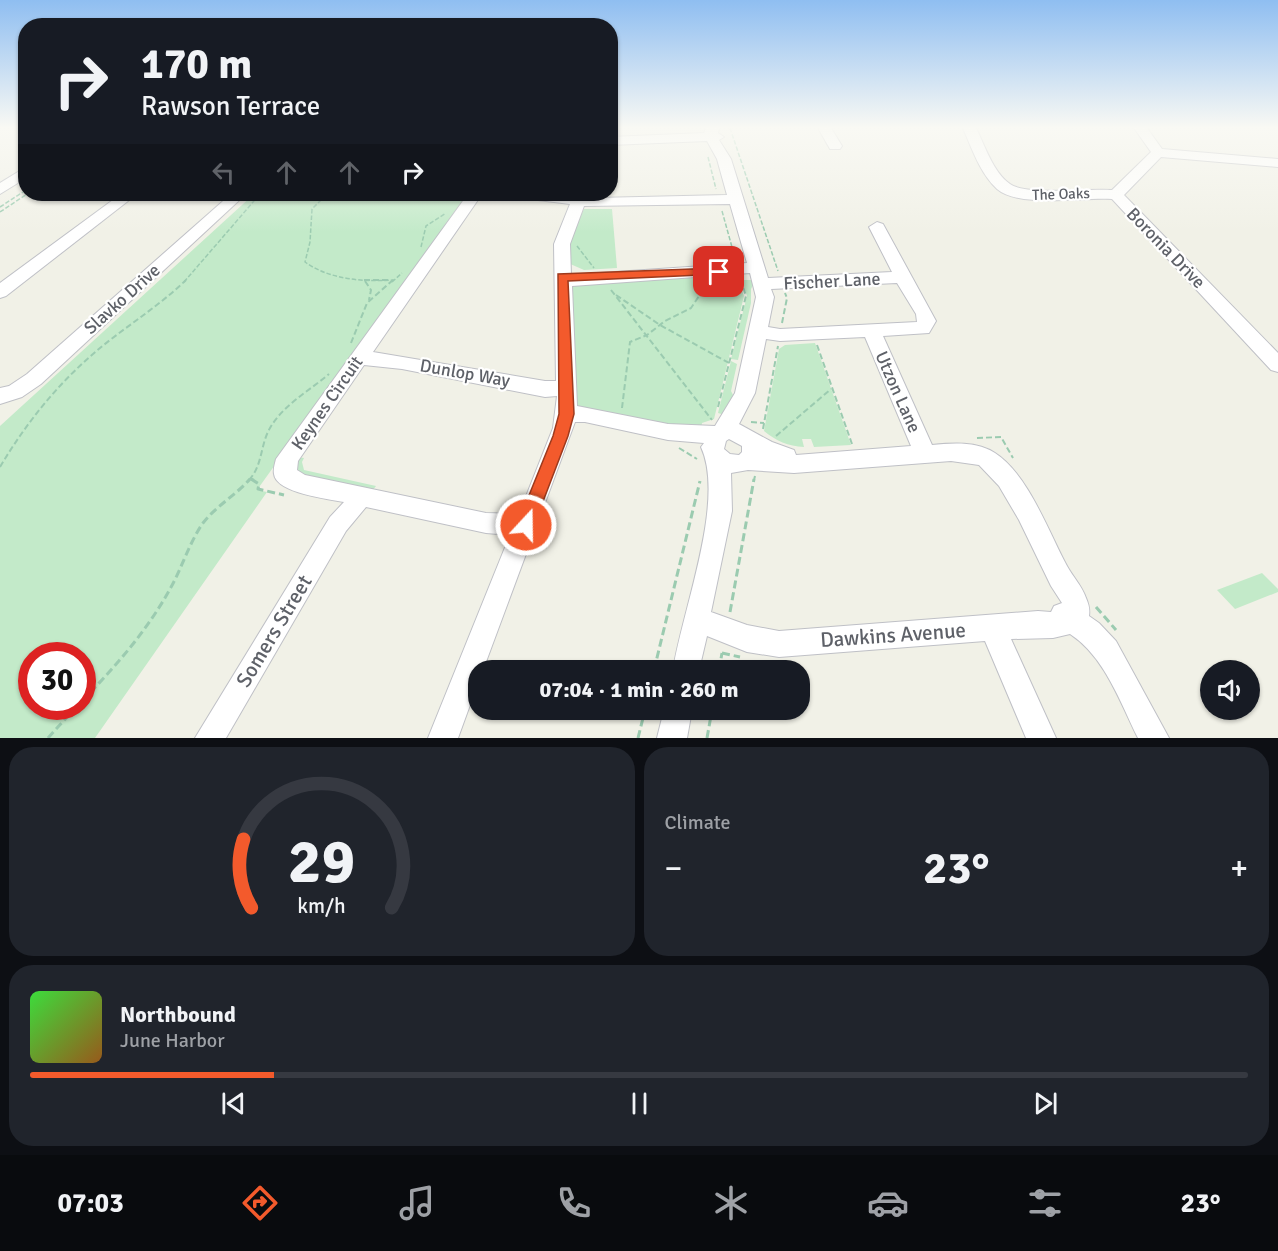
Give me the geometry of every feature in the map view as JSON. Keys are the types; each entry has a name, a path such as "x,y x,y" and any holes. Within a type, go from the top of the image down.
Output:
{"street":[{"path":"709,447 737,411 745,393 765,302 759,275 723,197 724,162"},
{"name":"The Oaks","path":"987,162 1007,189 1027,195 1095,192 1116,195"},
{"name":"Boronia Drive","path":"1147,162 1116,195 1278,365"},
{"path":"0,190 18,177"},
{"path":"3,204 18,190"},
{"path":"538,201 576,212 723,197"},
{"path":"0,292 121,201"},
{"name":"Slavko Drive","path":"0,396 15,392 34,379 231,201"},
{"name":"Keynes Circuit","path":"475,201 358,351 287,459 284,468 285,474 294,481 524,531"},
{"path":"443,738 566,417 562,244 576,212"},
{"path":"759,329 780,335 916,329 925,325 925,314 917,304 877,227"},
{"name":"Fischer Lane","path":"562,279 734,267 759,275 903,277"},
{"name":"Utzon Lane","path":"871,330 925,454"},
{"name":"Dunlop Way","path":"358,351 402,362 545,388 566,384"},
{"path":"720,511 756,451 745,393"},
{"path":"566,417 620,423 670,439 709,447 728,464 756,451"},
{"path":"709,447 739,432 756,451 794,464 951,452 974,454 989,460 1010,482 1060,578 1070,590 1077,604 1076,616 1057,619"},
{"path":"689,660 720,511 721,477 709,447"},
{"name":"Somers Street","path":"210,738 338,524 352,509 356,495"},
{"path":"1057,619 1095,636 1107,650 1154,738"},
{"name":"Dawkins Avenue","path":"696,626 738,647 993,628 1057,619"},
{"path":"993,628 1041,738"},
{"path":"672,738 676,720"}],"path":[{"path":"717,162 734,267"},
{"path":"742,162 746,174"},
{"path":"0,207 18,195"},
{"path":"0,207 18,198"},
{"path":"0,467 14,440 43,402 109,341 168,297 187,279 225,237 252,201"},
{"path":"320,201 312,209 313,221 309,230 310,242 305,262 321,271 364,281 394,280"},
{"path":"0,212 3,204"},
{"path":"419,252 426,226 449,210"},
{"path":"576,212 596,275 647,335 709,447"},
{"path":"358,351 362,310 369,300 404,272"},
{"path":"596,275 614,294 660,325 729,363"},
{"path":"620,423 630,342 647,335 691,308 701,293 740,276 746,296 656,660"},
{"path":"364,281 370,290 369,300"},
{"path":"816,342 853,446"},
{"path":"96,687 143,632 169,592 203,524 216,508 245,484 257,469 263,456 266,435 272,423 331,372"},
{"path":"727,660 738,647 754,477 771,471 756,451 832,389"},
{"path":"670,439 709,447"},
{"path":"738,647 775,660"},
{"path":"48,738 64,720"},
{"path":"638,738 642,720"},
{"path":"707,738 710,720"}],"green space":[{"path":"246,201 464,201 257,490 267,492 95,738 0,738 0,426"},
{"path":"584,209 612,209 617,268 584,270 568,263 570,235"},
{"path":"736,274 744,296 714,419 702,423 701,430 586,412 575,405 570,288 574,284 584,281"},
{"path":"742,280 752,280 753,285 738,360 731,359 747,296"},
{"path":"815,343 851,445 814,447 811,439 802,439 804,447 782,442 764,431 779,349 785,345"},
{"path":"731,361 737,364 731,391 734,397 725,415 718,413"},
{"path":"297,457 304,458 302,462 304,470 376,486 372,491 304,476 296,470"},
{"path":"1262,573 1278,589 1278,592 1235,609 1217,590"}],"route":[{"path":"526,525 564,428 567,414 562,277 592,278 719,272"}]}
